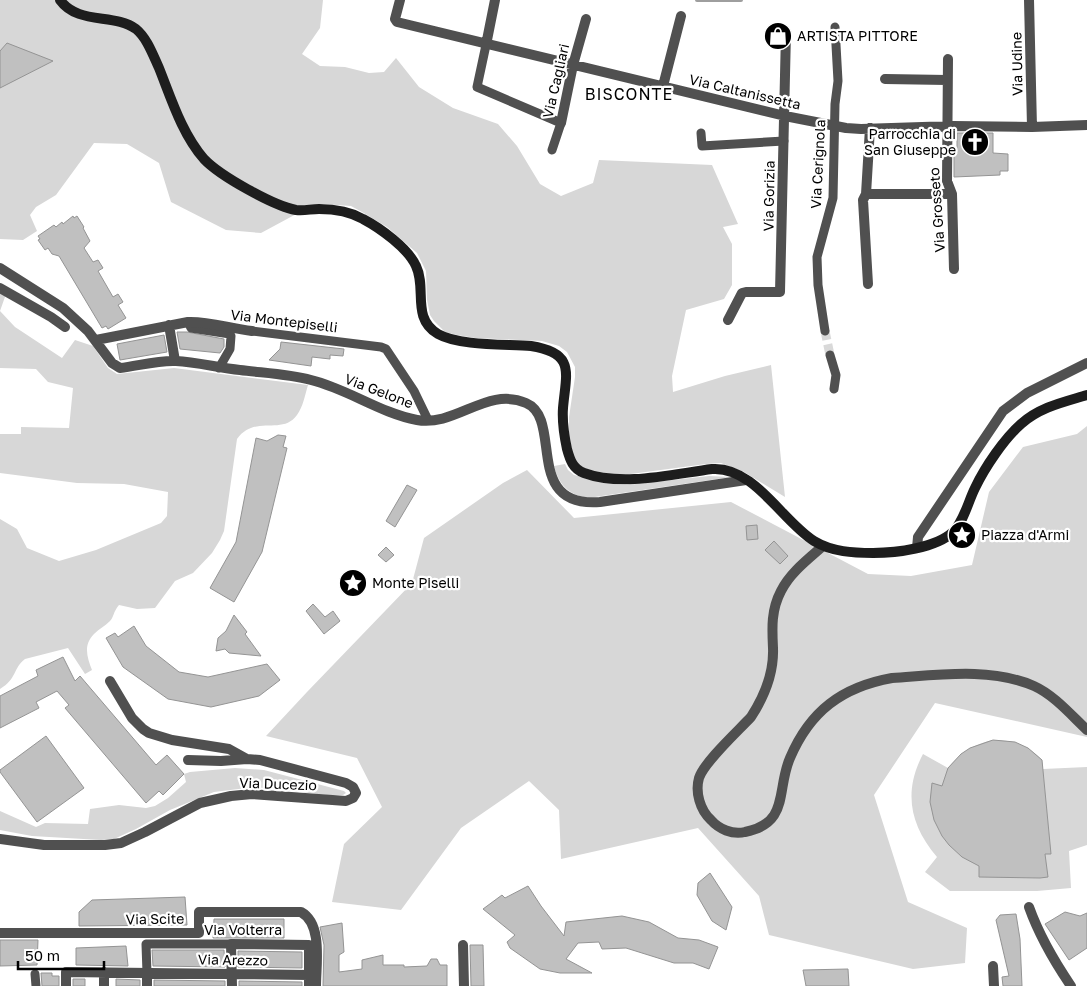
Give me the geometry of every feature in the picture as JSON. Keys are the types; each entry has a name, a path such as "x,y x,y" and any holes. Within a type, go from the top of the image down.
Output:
{"main road":[{"path":"60,0 73,11 123,23 136,29 153,54 191,140 205,160 223,175 266,198 290,208 306,210 330,209 349,212 377,228 406,252 413,259 420,276 421,312 433,330 439,334 461,341 531,346 556,353 564,362 567,373 563,406 564,430 571,461 577,469 592,476 620,480 720,468 732,471 746,480 805,535 823,546 846,552 875,553 917,548 936,543 954,531 962,518 975,486 1020,425 1034,414 1054,405 1087,395"}],"street":[{"name":"Via Caltanissetta","path":"400,0 395,19 397,22 573,66 834,126 861,129 1087,125"},
{"path":"495,0 477,87 561,123"},
{"name":"Via Udine","path":"1029,0 1032,127"},
{"path":"662,86 680,16"},
{"name":"Via Cagliari","path":"552,150 561,123 573,66 586,19"},
{"name":"Via Cerignola","path":"826,331 818,285 817,257 833,198 834,126 838,81 835,27"},
{"name":"Via Gorizia","path":"728,320 742,293 780,292 786,32"},
{"name":"Via Grosseto","path":"948,59 947,182 952,194 954,269"},
{"path":"885,79 947,80"},
{"path":"868,284 863,200 866,194 870,128"},
{"path":"700,133 702,146 784,140"},
{"path":"866,194 952,194"},
{"name":"Via Gelone","path":"0,268 63,308 96,340 112,362 120,368 175,361 310,380 418,420 452,416 492,400 513,398 530,404 542,423 552,478 567,496 582,502 600,502 746,480"},
{"path":"0,288 65,327"},
{"path":"188,322 191,328 230,334 230,349 219,368"},
{"name":"Via Montepiselli","path":"96,340 169,325 196,322 233,329 381,347 386,349 414,391 428,420"},
{"path":"169,325 175,361"},
{"path":"830,354 836,374 834,390"},
{"path":"917,548 918,537 1003,411 1026,393 1087,364"},
{"path":"823,546 791,576 778,598 772,618 773,649 770,675 758,705 751,717 710,762 699,778 698,796 701,805 705,814 719,828 741,833 763,827 770,821 777,812 789,760 812,720 842,694 856,687 880,680 968,674 996,676 1022,682 1034,686 1052,697 1087,730"},
{"path":"110,681 132,718 149,733 172,740 229,748 247,759"},
{"name":"Via Ducezio","path":"0,839 44,845 113,844 138,836 200,803 231,796 252,794 346,801 355,796 353,787 346,783 260,760 188,760"},
{"path":"1029,907 1036,927 1056,964 1071,986"},
{"name":"Via Scite","path":"0,933 199,932 199,912 301,912 312,923 316,935 316,986"},
{"name":"Via Volterra","path":"147,973 146,944 309,944 309,975"},
{"path":"231,944 232,986"},
{"path":"463,945 464,986"},
{"path":"993,966 994,986"},
{"name":"Via Arezzo","path":"66,986 66,972 309,975"},
{"path":"104,972 104,986"},
{"path":"147,973 147,986"},
{"path":"35,974 36,986"},
{"path":"309,975 309,986"}],"shaded area":[{"path":"0,0 323,0 320,28 302,54 320,66 345,67 369,73 384,72 396,58 419,87 453,108 498,124 517,146 540,184 561,196 593,183 599,160 712,165 738,224 723,227 732,244 732,285 724,299 686,310 672,376 673,392 725,376 771,365 785,497 744,472 721,463 623,475 582,468 573,458 569,432 575,367 567,352 559,346 542,341 475,338 445,332 430,315 427,300 426,271 417,253 387,227 351,206 323,204 300,212 261,233 226,230 171,202 159,163 127,144 94,143 56,195 36,207 30,215 37,231 23,240 0,239"},
{"path":"0,291 6,294 0,311"},
{"path":"0,311 15,327 62,358 75,340 93,346 108,368 117,374 174,368 308,385 301,408 291,421 284,424 252,428 244,432 237,439 224,531 212,553 193,573 175,581 155,608 137,609 119,605 108,623 94,634 88,642 88,656 92,670 85,674 68,648 25,659 18,666 9,681 0,689 0,519 17,529 27,548 59,561 96,550 161,523 167,516 168,492 124,484 77,483 0,473 0,434 21,434 21,427 69,428 73,388 48,382 36,369 0,368"},
{"path":"1087,426 1087,737 935,703 874,795 908,902 967,928 965,963 913,969 769,935 759,896 698,828 561,859 559,810 529,781 461,828 401,910 332,902 344,844 382,807 357,758 266,736 412,583 424,538 503,483 527,470 574,518 731,502 868,574 911,576 972,565 989,492 1023,447 1077,434"},
{"path":"565,464 574,475 614,484 627,485 709,476 731,477 588,498 570,492 562,484 554,466"},
{"path":"993,740 1014,742 1026,747 1042,760 1043,769 1087,767 1087,845 1069,851 1071,888 1037,891 950,891 925,872 937,857 921,833 912,808 913,782 923,754 948,768 968,750"},
{"path":"235,768 264,770 346,793 343,795 327,795 255,787 214,792 170,810 114,839 32,836 0,830 0,811 36,827 45,823 88,824 90,809 119,805 146,808 155,806 168,798 186,782 184,774"}],"building":[{"path":"7,43 53,61 0,88 0,51"},
{"path":"957,133 993,133 993,153 1008,154 1008,171 1000,171 1000,175 954,177 954,153 957,153"},
{"path":"73,216 74,218 77,216 90,241 84,248 93,262 98,260 103,268 98,271 113,297 118,294 123,302 118,305 126,318 108,329 106,326 102,328 59,256 52,254 48,248 45,250 38,240 40,239 38,236 54,225 56,227 62,222 63,224"},
{"path":"177,332 224,339 224,347 220,353 180,349"},
{"path":"164,335 167,352 120,360 117,344"},
{"path":"281,342 344,349 343,356 330,355 330,359 312,357 311,366 269,360 280,349"},
{"path":"278,435 286,436 283,447 287,448 262,552 234,602 210,588 236,542 256,438 267,441"},
{"path":"407,485 417,490 395,527 386,521"},
{"path":"757,525 758,539 747,540 746,526"},
{"path":"774,541 788,556 780,564 765,550"},
{"path":"386,547 394,555 386,562 378,555"},
{"path":"313,604 325,617 333,611 340,621 324,634 306,611"},
{"path":"234,615 247,632 245,634 261,656 229,653 225,649 216,651 218,638 226,631"},
{"path":"134,626 146,646 179,672 208,677 267,664 280,680 259,696 211,707 168,699 123,667 106,638 115,633 118,637"},
{"path":"63,657 75,681 80,676 156,765 167,755 184,774 163,795 159,791 146,803 65,708 69,705 57,691 36,702 39,708 0,728 0,696 38,676 36,670"},
{"path":"46,736 84,788 37,822 0,770"},
{"path":"993,740 1015,742 1028,748 1042,760 1051,854 1045,854 1048,877 979,877 979,866 962,857 949,845 934,820 930,802 932,783 942,786 948,768 961,754 970,748"},
{"path":"710,873 732,907 726,930 712,921 697,895 698,883"},
{"path":"528,886 564,936 566,922 622,916 649,922 678,938 699,940 718,947 709,969 693,963 674,963 626,948 602,949 599,942 578,943 566,959 592,973 560,973 540,969 510,948 507,942 515,935 483,909 502,895 505,898"},
{"path":"185,897 187,925 79,926 79,912 92,900"},
{"path":"1065,912 1080,916 1087,913 1087,948 1069,960 1045,924"},
{"path":"1016,914 1020,939 1022,986 1003,986 1002,977 1009,976 996,920 1000,915"},
{"path":"214,919 284,919 284,938 213,938"},
{"path":"342,923 344,952 339,955 339,972 362,969 362,960 383,955 383,965 404,965 404,967 427,966 431,959 437,959 440,965 447,965 447,986 323,986 324,945 320,927"},
{"path":"0,940 38,940 37,965 0,966"},
{"path":"470,945 483,945 484,986 471,986"},
{"path":"126,946 128,966 76,965 76,948"},
{"path":"152,950 224,950 225,967 153,966"},
{"path":"238,951 302,952 302,968 238,967"},
{"path":"848,969 849,986 806,986 803,970"},
{"path":"41,973 52,973 52,976 59,976 59,986 42,986"},
{"path":"73,979 85,979 85,986 73,986"},
{"path":"116,979 140,980 140,986 116,986"},
{"path":"154,980 225,981 225,986 154,986"},
{"path":"239,981 302,982 302,986 239,986"}],"waterway":[{"path":"697,0 741,0"}],"tunnel":[{"path":"825,331 830,355"}],"place":[{"name":"ARTISTA PITTORE","path":"778,36"},
{"name":"Parrocchia di San Giuseppe","path":"975,142"},
{"name":"Piazza d'Armi","path":"962,535"},
{"name":"Monte Piselli","path":"353,583"}],"district":[{"name":"BISCONTE","path":"629,94"}]}
